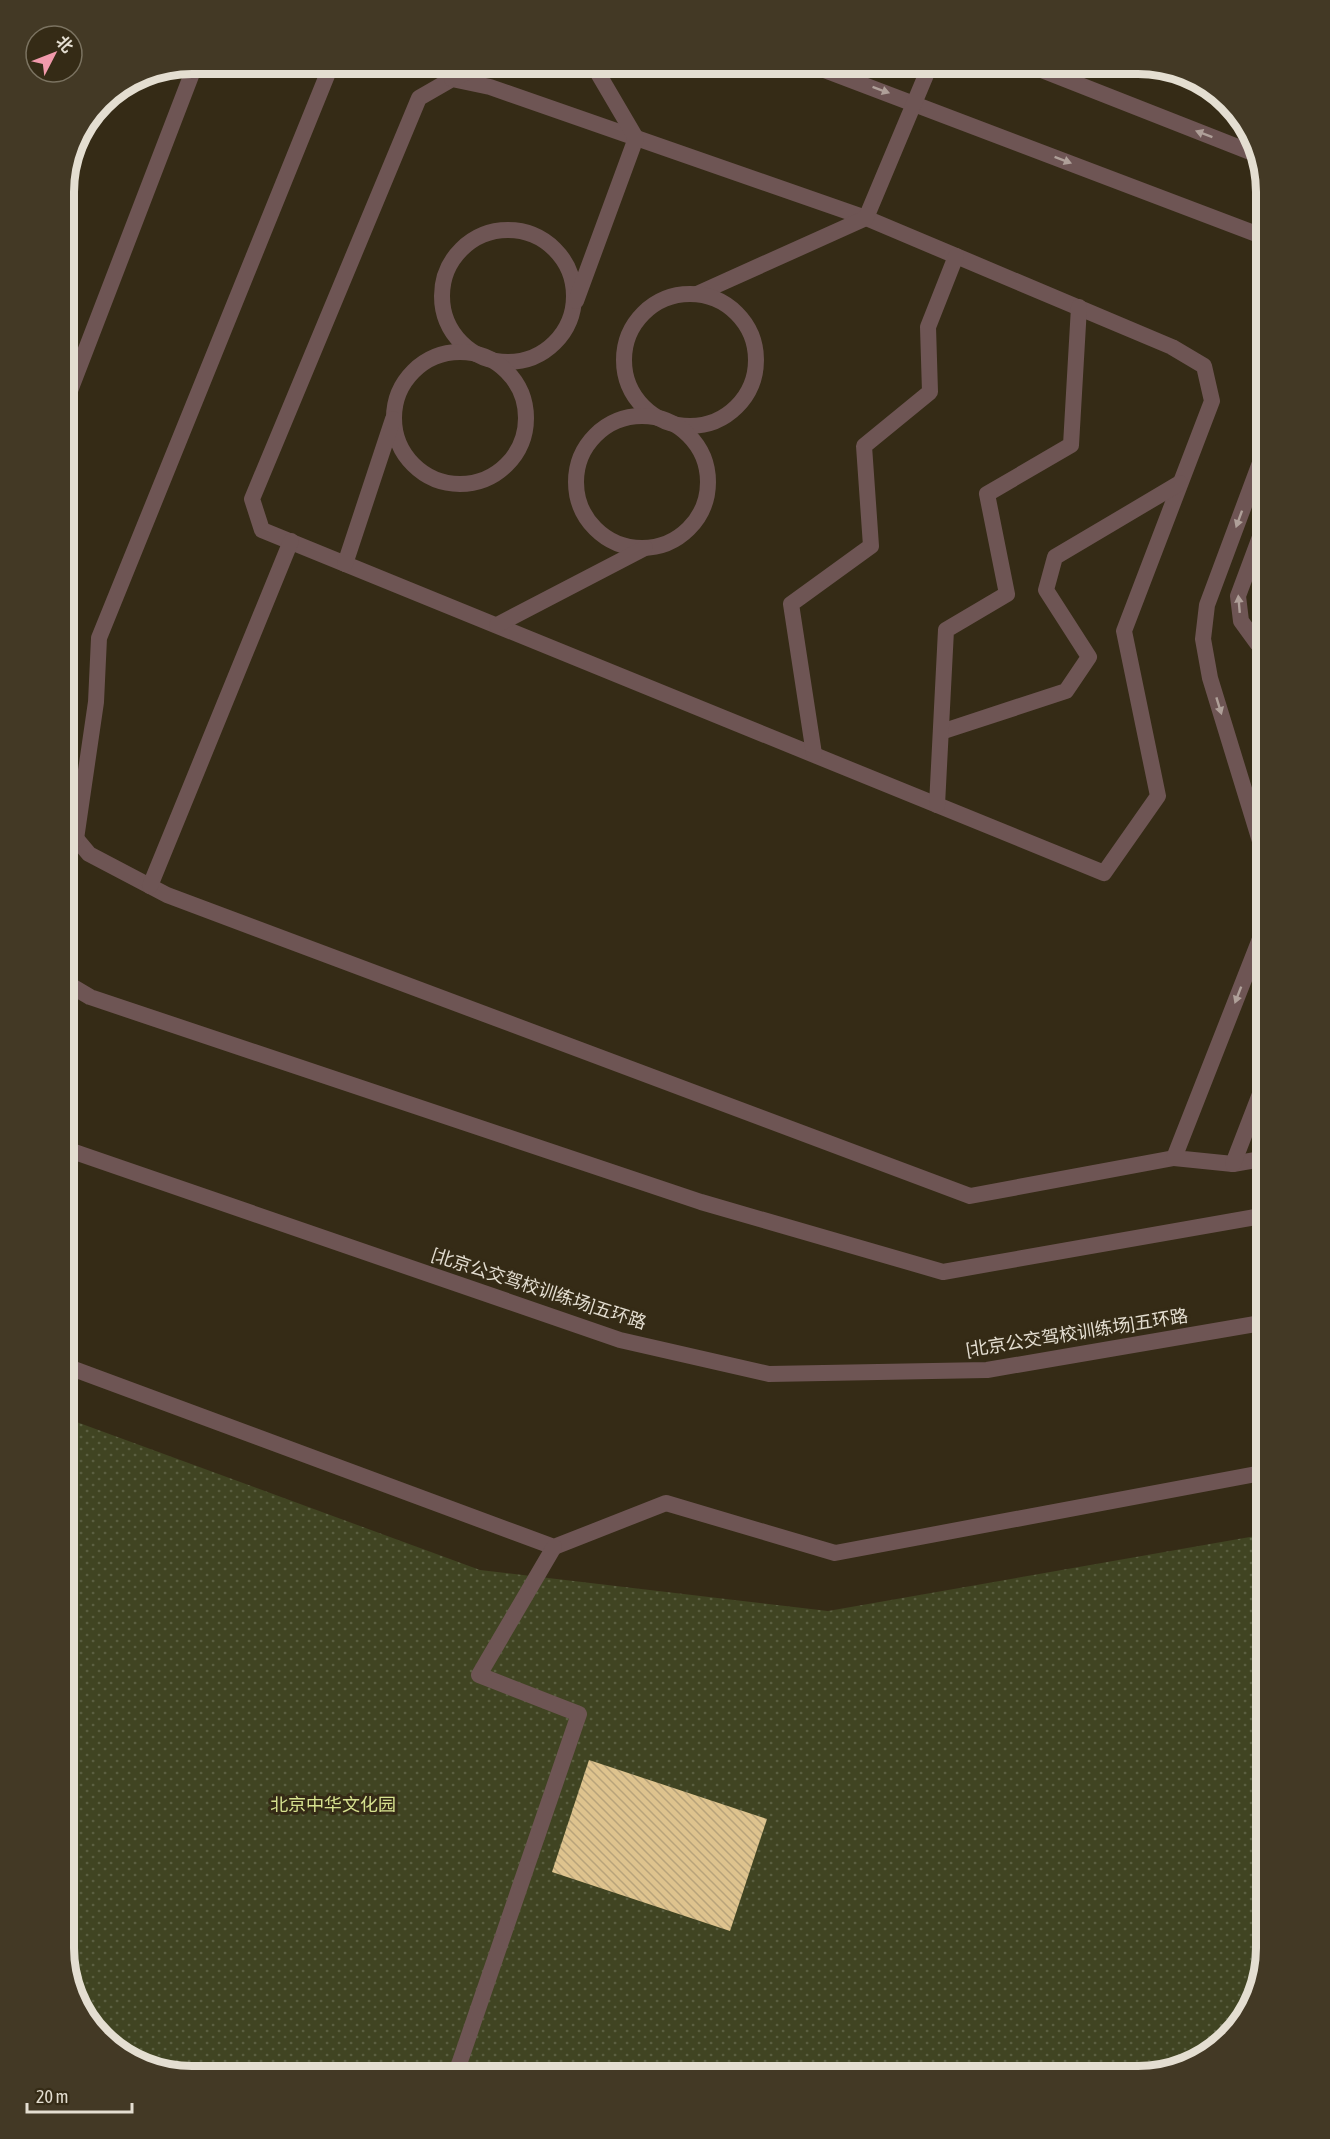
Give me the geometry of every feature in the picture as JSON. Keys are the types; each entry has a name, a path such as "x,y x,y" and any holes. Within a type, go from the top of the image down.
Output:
{"street":[{"path":"74,380 192,74"},
{"path":"76,839 96,702 99,638 328,74"},
{"path":"452,79 490,87 866,218 1172,347 1204,366 1212,401 1124,631 1158,796 1104,873 262,530 252,499 419,98 452,79 464,74"},
{"path":"598,74 636,138"},
{"path":"836,74 1256,234"},
{"path":"697,294 866,218 927,74"},
{"path":"1052,74 1249,151"},
{"path":"345,564 394,417 397,395 408,375 425,360 447,352 469,352 490,359 512,362 532,357 551,346 565,329 636,138"},
{"path":"394,417 397,438 407,458 422,472 442,481 463,484 484,479 503,468 516,452 524,432 526,411 520,390 508,372 490,359 471,350 455,336 445,316 441,295 445,273 456,254 472,239 493,231 515,230 536,236 554,249 567,267 573,288 572,309"},
{"path":"814,754 791,604 871,546 864,446 930,392 928,327 956,256"},
{"path":"497,625 645,548 666,543 685,532 699,516 706,496 708,474 702,454 690,436 673,423 653,414 637,400 627,381 624,359 628,338 638,318 654,304 675,295 697,294 718,300 736,313 749,331 755,352 755,373 747,393 733,410 715,421 694,426 673,423 651,416 630,417 609,424 592,438 580,457 576,478 578,500 588,520 604,536 623,545 645,548"},
{"path":"937,805 946,630 1006,594 987,494 1071,445 1079,307"},
{"path":"1256,474 1207,605 1203,639 1210,678 1256,828"},
{"path":"941,732 1066,691 1089,657 1046,590 1055,557 1180,483"},
{"path":"150,886 291,541"},
{"path":"1256,548 1238,596 1241,621 1256,642"},
{"path":"74,837 88,855 166,895 970,1196 1174,1158 1233,1164 1256,1160"},
{"path":"1174,1158 1256,949"},
{"path":"74,988 90,997 689,1198 943,1272 1256,1217"},
{"path":"1233,1164 1256,1104"},
{"name":"[北京公交驾校训练场]五环路","path":"74,1152 620,1340 769,1374 987,1370 1256,1324"},
{"path":"74,1369 554,1547"},
{"path":"459,2065 579,1714 479,1675 554,1547 666,1503 835,1553 1256,1474"}],"green space":[{"name":"北京中华文化园","path":"74,1421 480,1570 828,1611 1256,1536 1255,1963 1244,2000 1237,2013 1216,2036 1191,2053 1169,2061 1138,2066 184,2065 154,2059 126,2046 103,2025 86,2000 76,1970 74,1955"}],"building":[{"path":"589,1760 767,1819 730,1931 552,1872"}]}
